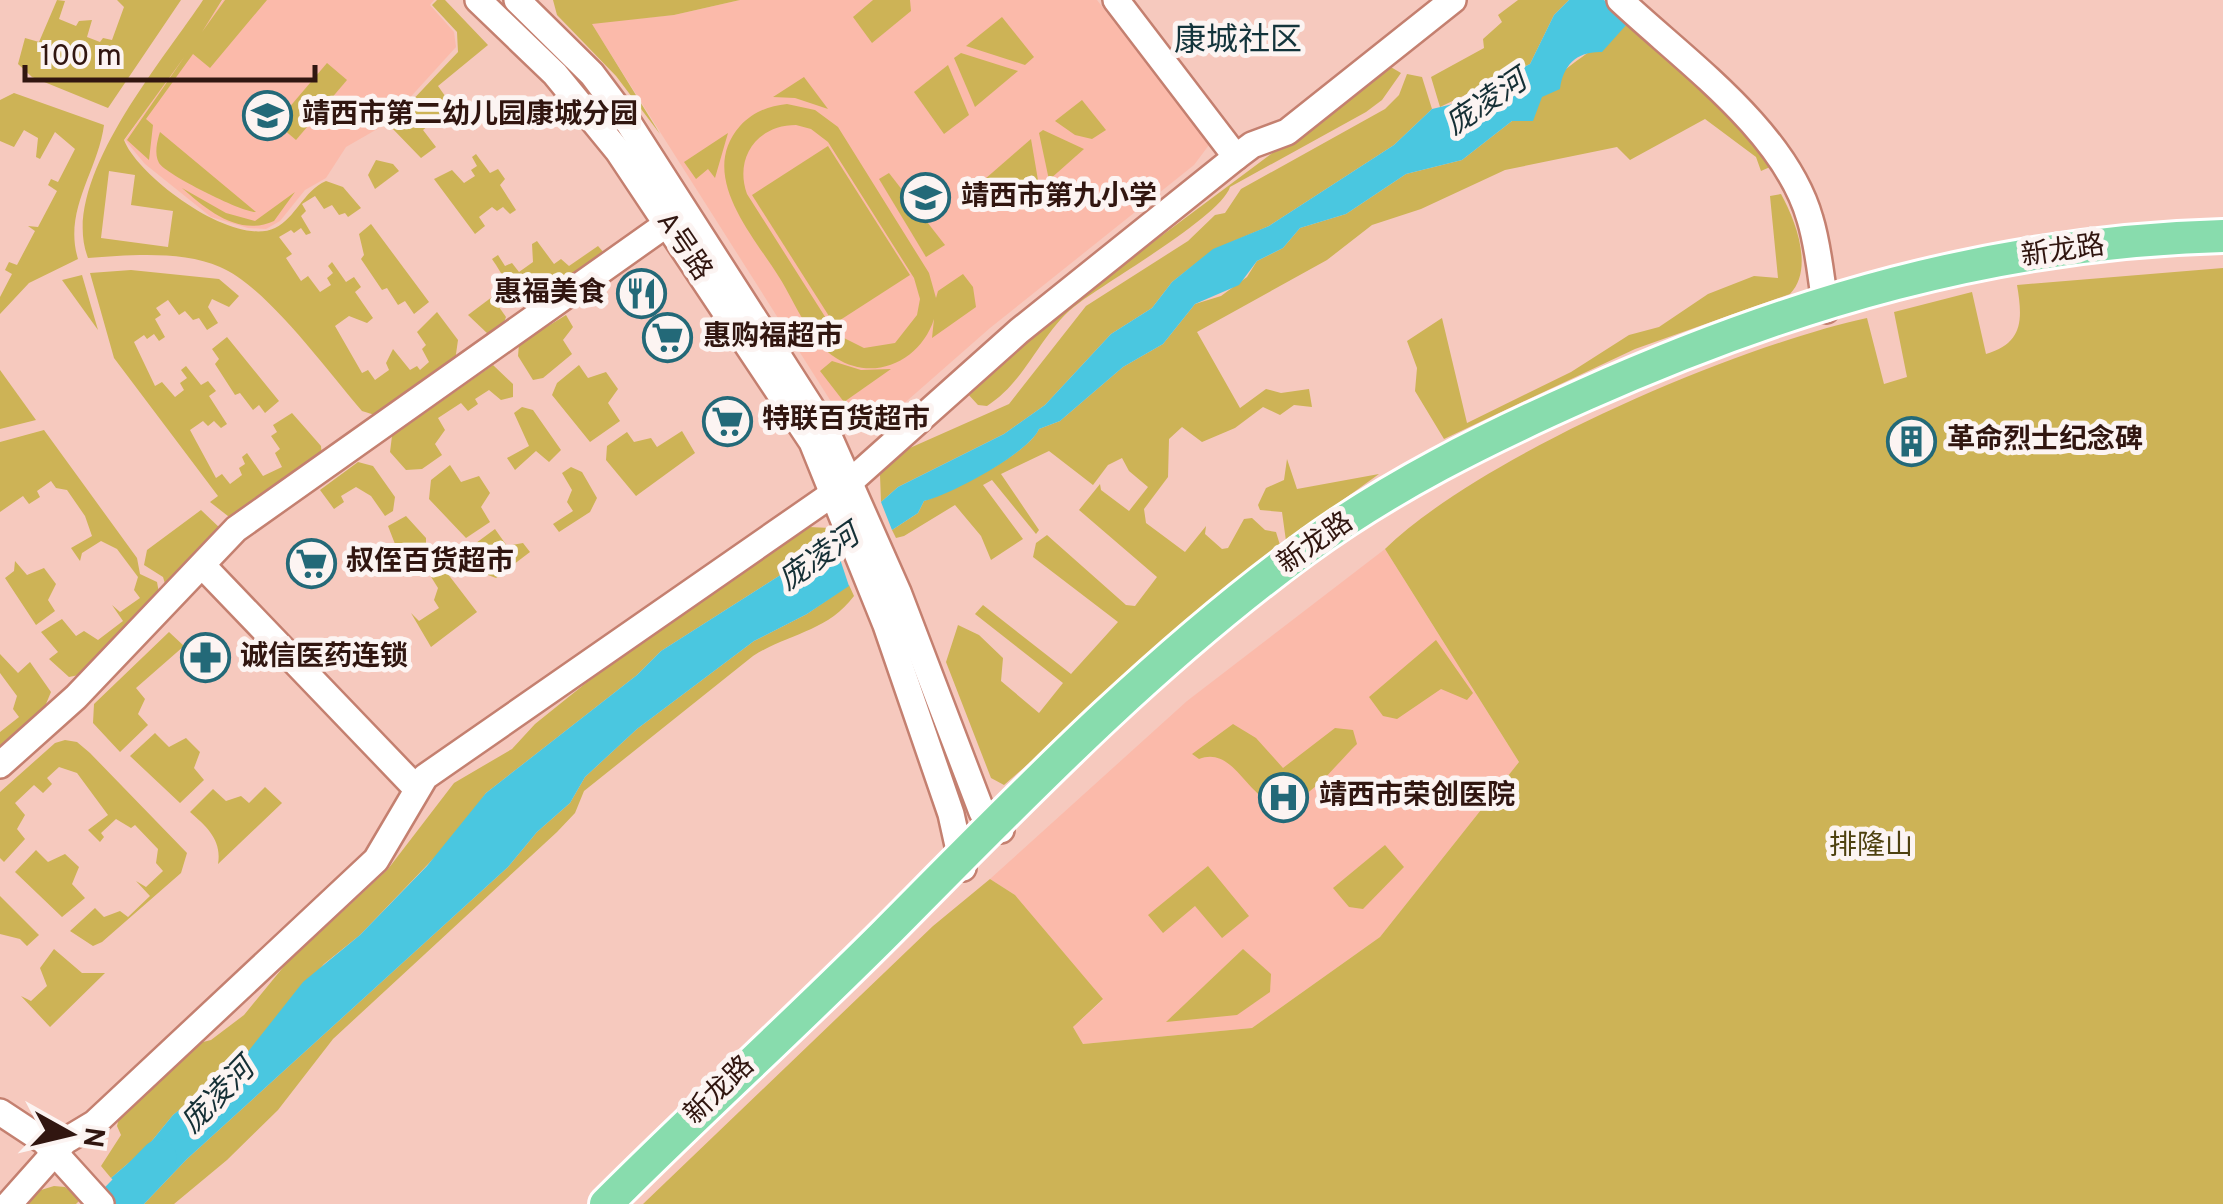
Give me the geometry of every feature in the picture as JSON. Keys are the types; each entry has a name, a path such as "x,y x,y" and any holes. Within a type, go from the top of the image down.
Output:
{"main road":[{"name":"新龙路","path":"615,1204 1089,730 1258,585 1408,482 1469,446 1678,351 1923,276 2064,249 2223,236"},
{"name":"新龙路","path":"1826,306 2067,256 2223,244"},
{"name":"新龙路","path":"606,1204 962,861"}],"street":[{"name":"A号路","path":"517,0 592,74 799,421 842,486 887,596"},
{"path":"1116,0 1236,157"},
{"path":"9,1204 54,1153 95,1123 376,860 424,777 842,486 1019,331 1155,226 1236,157 1252,145 1287,132 1453,0"},
{"path":"1620,0 1732,103 1787,165 1810,218 1826,306"},
{"name":"A号路","path":"481,1 584,106 642,184 676,218"},
{"path":"0,765 76,697 236,529 676,218"},
{"path":"203,566 416,788"},
{"path":"887,596 973,791 995,827"},
{"path":"887,596 962,861"},
{"path":"0,1112 54,1153 101,1204"}],"shaded area":[{"name":"靖西市第二幼儿园康城分园","path":"223,0 434,0 430,5 454,32 456,47 386,124 346,147 326,178 305,190 280,221 266,229 248,228 211,217 145,164 125,140"},
{"name":"靖西市第九小学","path":"740,0 1097,0 1209,145 1194,165 990,328 884,421 857,423 837,411 591,23 674,15"},
{"name":"靖西市荣创医院","path":"1385,549 1519,762 1380,937 1252,1028 1083,1044 1073,1027 1103,1000 1015,895 990,879 1187,701"}],"green space":[{"path":"57,0 65,1 59,19 76,26 79,21 92,20 87,37 100,42 103,38 112,40 124,7 117,0 181,0 108,108 32,77 18,64 25,38 39,42"},
{"path":"203,0 222,0 202,32 225,0 267,0 210,68 193,54 146,119 153,125 149,160 127,140 185,56 124,140 133,155 167,189 213,219 236,228 275,228 318,185 326,181 343,187 361,208 348,217 345,213 339,215 332,205 324,209 315,196 302,204 306,211 301,216 311,233 306,235 301,228 279,237 292,254 286,258 301,281 308,276 320,292 331,285 327,278 333,273 328,266 332,262 346,282 354,277 361,287 355,292 373,318 367,323 349,316 335,326 362,373 368,370 375,380 389,370 386,363 393,349 410,370 417,366 420,370 429,362 422,349 426,345 417,332 437,312 458,340 455,361 378,416 362,411 276,311 238,277 220,267 172,256 88,258 83,228 88,194 101,159 141,88","holes":["109,171 135,175 131,205 173,211 168,247 101,238"]},
{"path":"445,0 488,45 438,86 450,103 445,108 454,124 449,127 444,120 438,124 434,121 423,130 436,147 421,158 389,125 458,52 457,32 432,5"},
{"path":"553,0 740,0 674,15 592,24 660,134 616,76 557,15"},
{"path":"873,0 910,0 911,11 872,43 853,17"},
{"path":"1518,0 1569,0 1554,15 1530,64 1440,107 1431,77 1484,48 1483,39 1502,22 1498,15"},
{"path":"1002,17 1034,57 1025,65 966,46"},
{"path":"1628,23 1726,108 1759,147 1770,167 1761,171 1756,157 1705,119 1630,160 1617,147 1505,170 1421,209 1372,225 1327,260 1197,332 1240,408 1266,389 1281,393 1309,389 1312,407 1294,405 1280,415 1263,407 1235,428 1202,442 1182,427 1169,439 1168,477 1144,509 1146,523 1185,552 1206,526 1205,534 1222,549 1228,548 1244,519 1252,518 1265,530 1276,532 1280,545 1004,785 991,778 946,662 958,625 979,635 1003,658 1001,681 1039,713 1063,683 975,614 983,605 1071,674 1118,622 1033,557 1036,543 1047,535 1126,605 1135,606 1157,577 1079,510 1100,484 1101,490 1129,511 1148,487 1129,471 1122,458 1108,465 1093,485 1049,451 1001,474 1039,530 1036,534 992,480 983,485 1023,539 991,560 981,536 955,505 904,536 896,538 892,530 918,513 924,501 988,471 1020,450 1039,429 1060,421 1123,367 1163,344 1195,304 1221,296 1247,277 1257,261 1283,248 1300,228 1346,214 1406,174 1462,160 1512,121 1534,115 1539,100 1560,74"},
{"path":"961,53 1018,71 975,107 954,58"},
{"path":"327,63 347,80 296,140 276,123"},
{"path":"948,65 969,115 944,134 914,92"},
{"path":"1389,66 1401,73 1382,100 1230,187 1186,231 1079,303 1054,327 1013,383 987,406 978,405 966,392 1058,313"},
{"path":"1407,74 1422,77 1432,109 1394,145 1269,226 1213,250 1172,282 1152,308 1111,334 1045,405 1004,434 898,487 881,502 880,475 894,455 1009,404 1086,306 1188,241 1215,215 1225,213 1241,189 1385,109 1399,95"},
{"path":"804,77 828,109 795,98 773,97"},
{"path":"14,93 104,125 78,207 78,259 29,283 0,314 0,297 12,274 5,270 9,262 17,265 35,231 28,226 38,227 57,191 48,185 51,179 58,182 75,149 55,132 40,159 36,157 38,138 24,130 14,147 0,141 0,100"},
{"path":"1082,100 1106,130 1092,139 1075,135 1055,121"},
{"path":"780,105 815,110 838,127 929,273 936,298 938,291 963,274 973,287 976,307 932,338 934,319 919,346 895,363 866,368 851,365 827,351 811,332 734,204 724,164 728,145 750,117","holes":["782,126 811,129 828,142 914,278 920,299 917,315 895,343 864,348 836,334 747,194 744,168 760,137"]},
{"path":"1043,130 1084,149 1049,180 1039,133"},
{"path":"160,132 256,212 221,200 164,168 157,156"},
{"path":"728,133 715,178 708,169 696,179 684,162"},
{"path":"1031,139 1039,186 1010,210 985,179"},
{"path":"828,146 910,275 834,324 752,195"},
{"path":"476,154 490,173 498,169 505,179 500,185 516,210 510,214 503,207 497,211 492,207 479,217 485,226 475,234 434,179 452,170 464,183 475,176 471,170 477,166 472,157"},
{"path":"376,160 393,164 399,171 375,189 368,175"},
{"path":"889,173 945,245 926,257 879,179"},
{"path":"182,188 226,213 255,221 295,192 274,221 248,226 224,219"},
{"path":"1781,194 1797,231 1802,258 1797,284 1790,294 1635,349 1444,439 1415,391 1417,368 1407,341 1442,318 1467,423 1571,372 1629,335 1659,327 1708,294 1754,276 1778,278 1770,196"},
{"path":"371,224 429,302 414,314 405,301 398,305 387,288 382,290 361,259 364,255 359,234"},
{"path":"537,241 554,264 561,259 569,266 598,246 605,254 553,291 531,298 513,289 492,259 498,255 505,266 512,263 519,272 533,262 532,244"},
{"name":"排隆山","path":"2223,268 2223,1204 643,1204 933,926 990,879 1015,895 1103,999 1073,1027 1083,1044 1252,1028 1380,937 1519,762 1385,549 1428,513 1483,477 1612,409 1749,353 1812,332 1867,318 1884,384 1907,377 1894,312 1972,292 1986,354 2014,337 2020,319 2017,285"},
{"path":"131,270 219,279 239,296 229,307 212,299 208,307 218,323 207,330 199,318 193,320 185,311 179,315 168,300 156,308 161,315 155,319 165,337 159,341 154,334 147,339 144,335 134,342 155,386 162,382 175,397 184,390 180,383 187,378 181,370 186,366 201,385 208,381 216,391 209,396 227,424 221,428 214,421 208,426 203,421 190,430 216,478 222,474 230,484 242,475 239,468 245,464 242,457 247,453 263,476 282,467 275,453 280,449 271,436 277,432 273,425 292,413 321,446 322,457 233,520 210,502 218,496 114,358 90,273"},
{"path":"82,275 98,330 62,280"},
{"path":"492,297 506,317 503,325 488,334 468,315"},
{"path":"566,315 573,327 563,340 572,354 543,378 533,380 518,356 519,344"},
{"path":"227,337 279,401 265,413 259,405 253,410 240,393 235,395 215,364 219,359 212,349"},
{"path":"832,361 861,370 891,369 844,402 820,371"},
{"path":"493,365 513,384 513,397 501,400 489,390 475,399 478,404 468,411 461,403 438,418 445,430 435,444 442,455 422,469 406,470 390,452 392,436"},
{"path":"579,365 588,378 606,372 618,389 608,403 620,421 590,442 552,395 557,383"},
{"path":"0,370 36,420 0,429"},
{"path":"522,407 533,410 561,450 549,462 536,451 515,470 507,458 529,446 514,413"},
{"path":"44,430 137,558 140,574 157,582 159,593 79,675 69,677 49,659 58,652 41,632 62,619 76,636 84,631 98,640 123,621 112,605 120,612 140,598 134,590 138,577 117,549 101,541 82,553 80,561 71,548 92,536 85,516 67,490 56,488 51,481 37,491 40,497 29,504 23,496 0,512 0,442"},
{"path":"682,431 695,453 636,496 606,460 607,446 627,432 634,442 651,438 657,447"},
{"path":"1287,459 1297,489 1379,474 1286,541 1282,512 1260,510 1258,505 1266,488 1284,480"},
{"path":"358,462 373,466 395,497 393,511 385,516 371,496 356,487 341,496 344,502 334,509 320,490"},
{"path":"450,465 461,482 479,476 490,493 481,507 490,522 466,538 429,499 431,480"},
{"path":"571,467 582,472 597,498 590,512 559,532 553,524 573,511 567,502 572,490 562,473"},
{"path":"201,510 222,530 166,587 163,577 144,565 147,550"},
{"path":"406,516 426,538 426,548 414,556 402,548 384,560 382,568 373,555 395,544 388,526"},
{"path":"830,528 834,541 661,651 637,675 486,793 457,834 360,935 324,964 243,1058 173,1115 146,1148 111,1178 101,1166 121,1135 117,1126 120,1114 199,1043 211,1040 244,1015 285,965 388,869 454,783 512,749 535,724 586,683 798,529"},
{"path":"495,529 507,546 523,543 530,552 496,578 488,575 473,554 476,543"},
{"path":"15,561 27,575 44,568 56,584 48,600 55,611 36,625 5,578 14,571"},
{"path":"441,565 477,612 431,647 411,613 419,621 439,608 434,600 438,588 428,572"},
{"path":"849,585 854,596 832,617 753,656 584,791 575,813 557,832 333,1039 278,1110 227,1160 174,1204 144,1204 187,1159 508,867 537,832 570,803 585,777 637,729 754,641 807,614"},
{"path":"169,632 184,646 136,688 145,699 138,714 148,725 120,752 93,723 94,704"},
{"path":"1436,640 1473,693 1467,700 1441,689 1397,719 1383,716 1369,697"},
{"path":"0,654 18,673 30,662 51,692 43,711 0,750 0,732 19,717 13,709 17,696 0,673"},
{"path":"1233,724 1256,738 1283,768 1335,728 1353,730 1357,744 1309,792 1291,802 1277,804 1255,791 1225,761 1213,757 1199,759 1192,754"},
{"path":"155,733 169,747 186,738 200,752 194,768 204,780 180,803 130,756"},
{"path":"77,742 90,753 187,853 181,873 102,942 93,946 70,931 95,908 104,917 120,911 128,917 150,896 136,881 146,887 163,871 156,863 158,849 135,825 131,828 116,819 101,833 104,837 100,842 88,830 108,815 77,773 59,767 47,778 52,784 43,793 34,785 15,803 25,815 17,829 25,839 4,862 0,858 0,792 55,743"},
{"path":"265,787 282,803 218,864 215,841 190,812 213,789 226,801 241,796 249,803"},
{"path":"1385,845 1404,867 1363,909 1349,907 1333,888"},
{"path":"36,850 48,862 65,854 79,867 72,884 85,898 62,917 15,872"},
{"path":"1208,866 1249,916 1222,938 1195,906 1163,933 1148,915"},
{"path":"0,896 39,935 27,946 20,939 0,934"},
{"path":"54,949 82,973 105,973 50,1027 21,996 31,1001 47,986 40,968"},
{"path":"1243,949 1271,974 1270,992 1237,1015 1166,1022"},
{"path":"65,1187 81,1199 76,1204 25,1204 41,1190"}],"water":[{"path":"1569,0 1604,0 1628,23 1602,52 1585,54 1573,61 1564,73 1560,89 1542,97 1533,121 1512,121 1462,160 1406,174 1346,214 1300,228 1283,248 1257,261 1239,285 1195,304 1163,344 1123,367 1060,421 1039,429 1020,450 988,472 924,501 918,513 892,530 881,502 898,487 1004,434 1045,405 1111,334 1152,308 1172,282 1213,249 1269,226 1394,145 1432,109 1453,104 1530,64 1554,15"},
{"path":"834,541 849,586 807,614 754,641 637,729 585,777 570,803 537,832 508,867 187,1159 144,1204 137,1204 111,1178 146,1148 173,1115 243,1058 303,982 360,935 427,866 486,793 637,675 661,651"}],"waterway":[{"name":"庞凌河","path":"113,1204 159,1157"}],"place":[{"name":"靖西市第二幼儿园康城分园","path":"267,116"},
{"name":"靖西市第九小学","path":"926,198"},
{"name":"惠福美食","path":"641,294"},
{"name":"惠购福超市","path":"668,338"},
{"name":"特联百货超市","path":"727,421"},
{"name":"革命烈士纪念碑","path":"1912,441"},
{"name":"叔侄百货超市","path":"311,563"},
{"name":"诚信医药连锁","path":"205,658"},
{"name":"靖西市荣创医院","path":"1284,797"}],"district":[{"name":"康城社区","path":"1238,42"}]}
